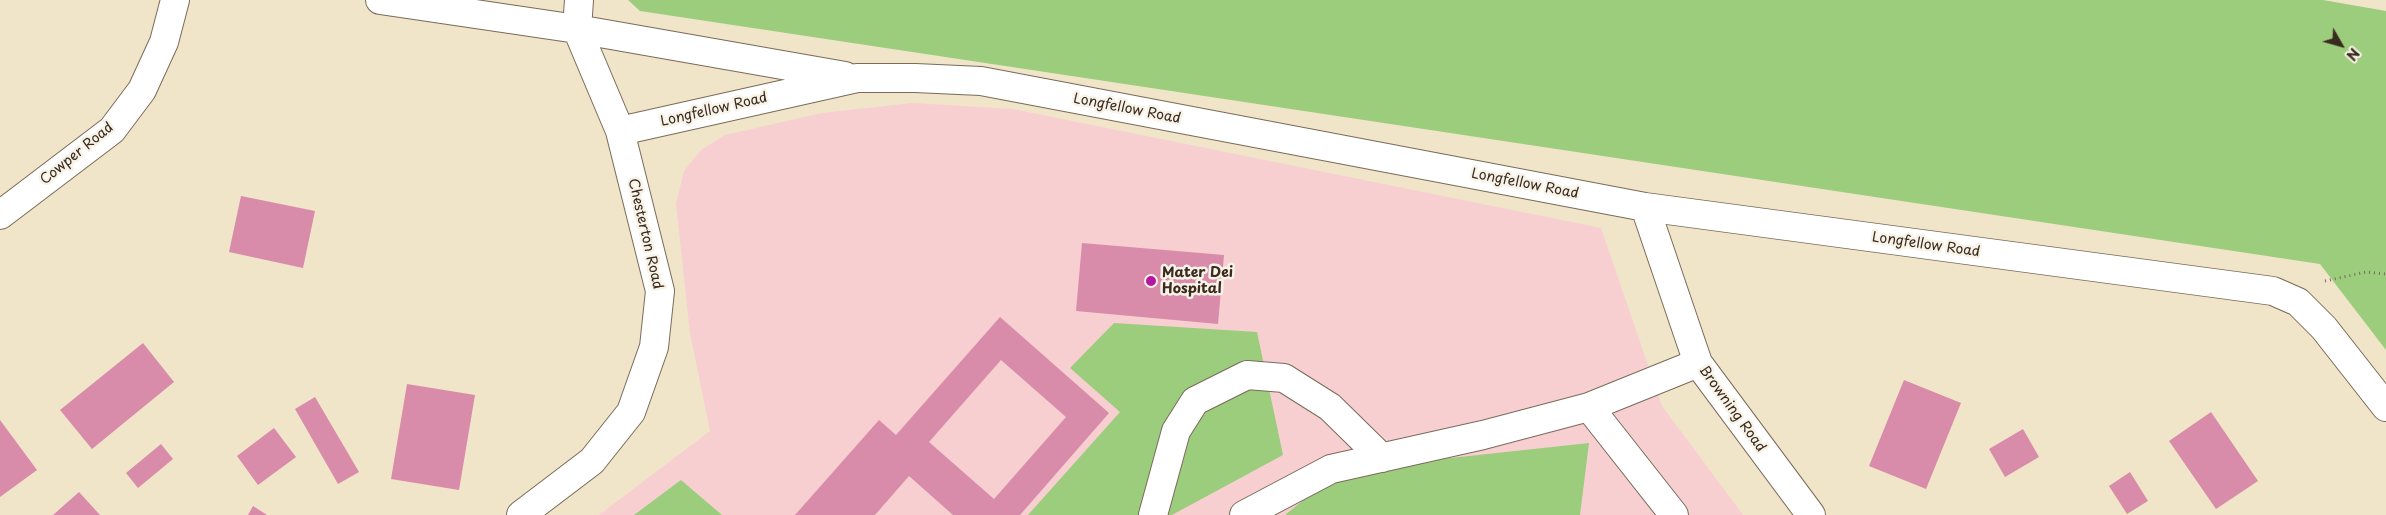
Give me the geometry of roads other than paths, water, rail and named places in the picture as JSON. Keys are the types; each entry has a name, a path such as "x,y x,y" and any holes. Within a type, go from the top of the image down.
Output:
{"street":[{"name":"Cowper Road","path":"0,215 112,130 142,90 164,42 174,0"},
{"path":"380,0 578,29 857,78"},
{"name":"Chesterton Road","path":"521,515 592,462 631,412 654,347 660,291 620,131 578,29 579,0"},
{"name":"Longfellow Road","path":"620,131 857,78 981,81 1645,207 2273,291 2298,302 2324,328 2386,407"},
{"name":"Browning Road","path":"1645,207 1698,363 1811,515"},
{"path":"1244,515 1330,469 1589,407 1698,363"},
{"path":"1153,515 1176,431 1195,402 1247,375 1284,378 1330,407 1382,458"},
{"path":"1589,407 1674,515"}],"place":[{"name":"Mater Dei Hospital","path":"1151,281"}]}
